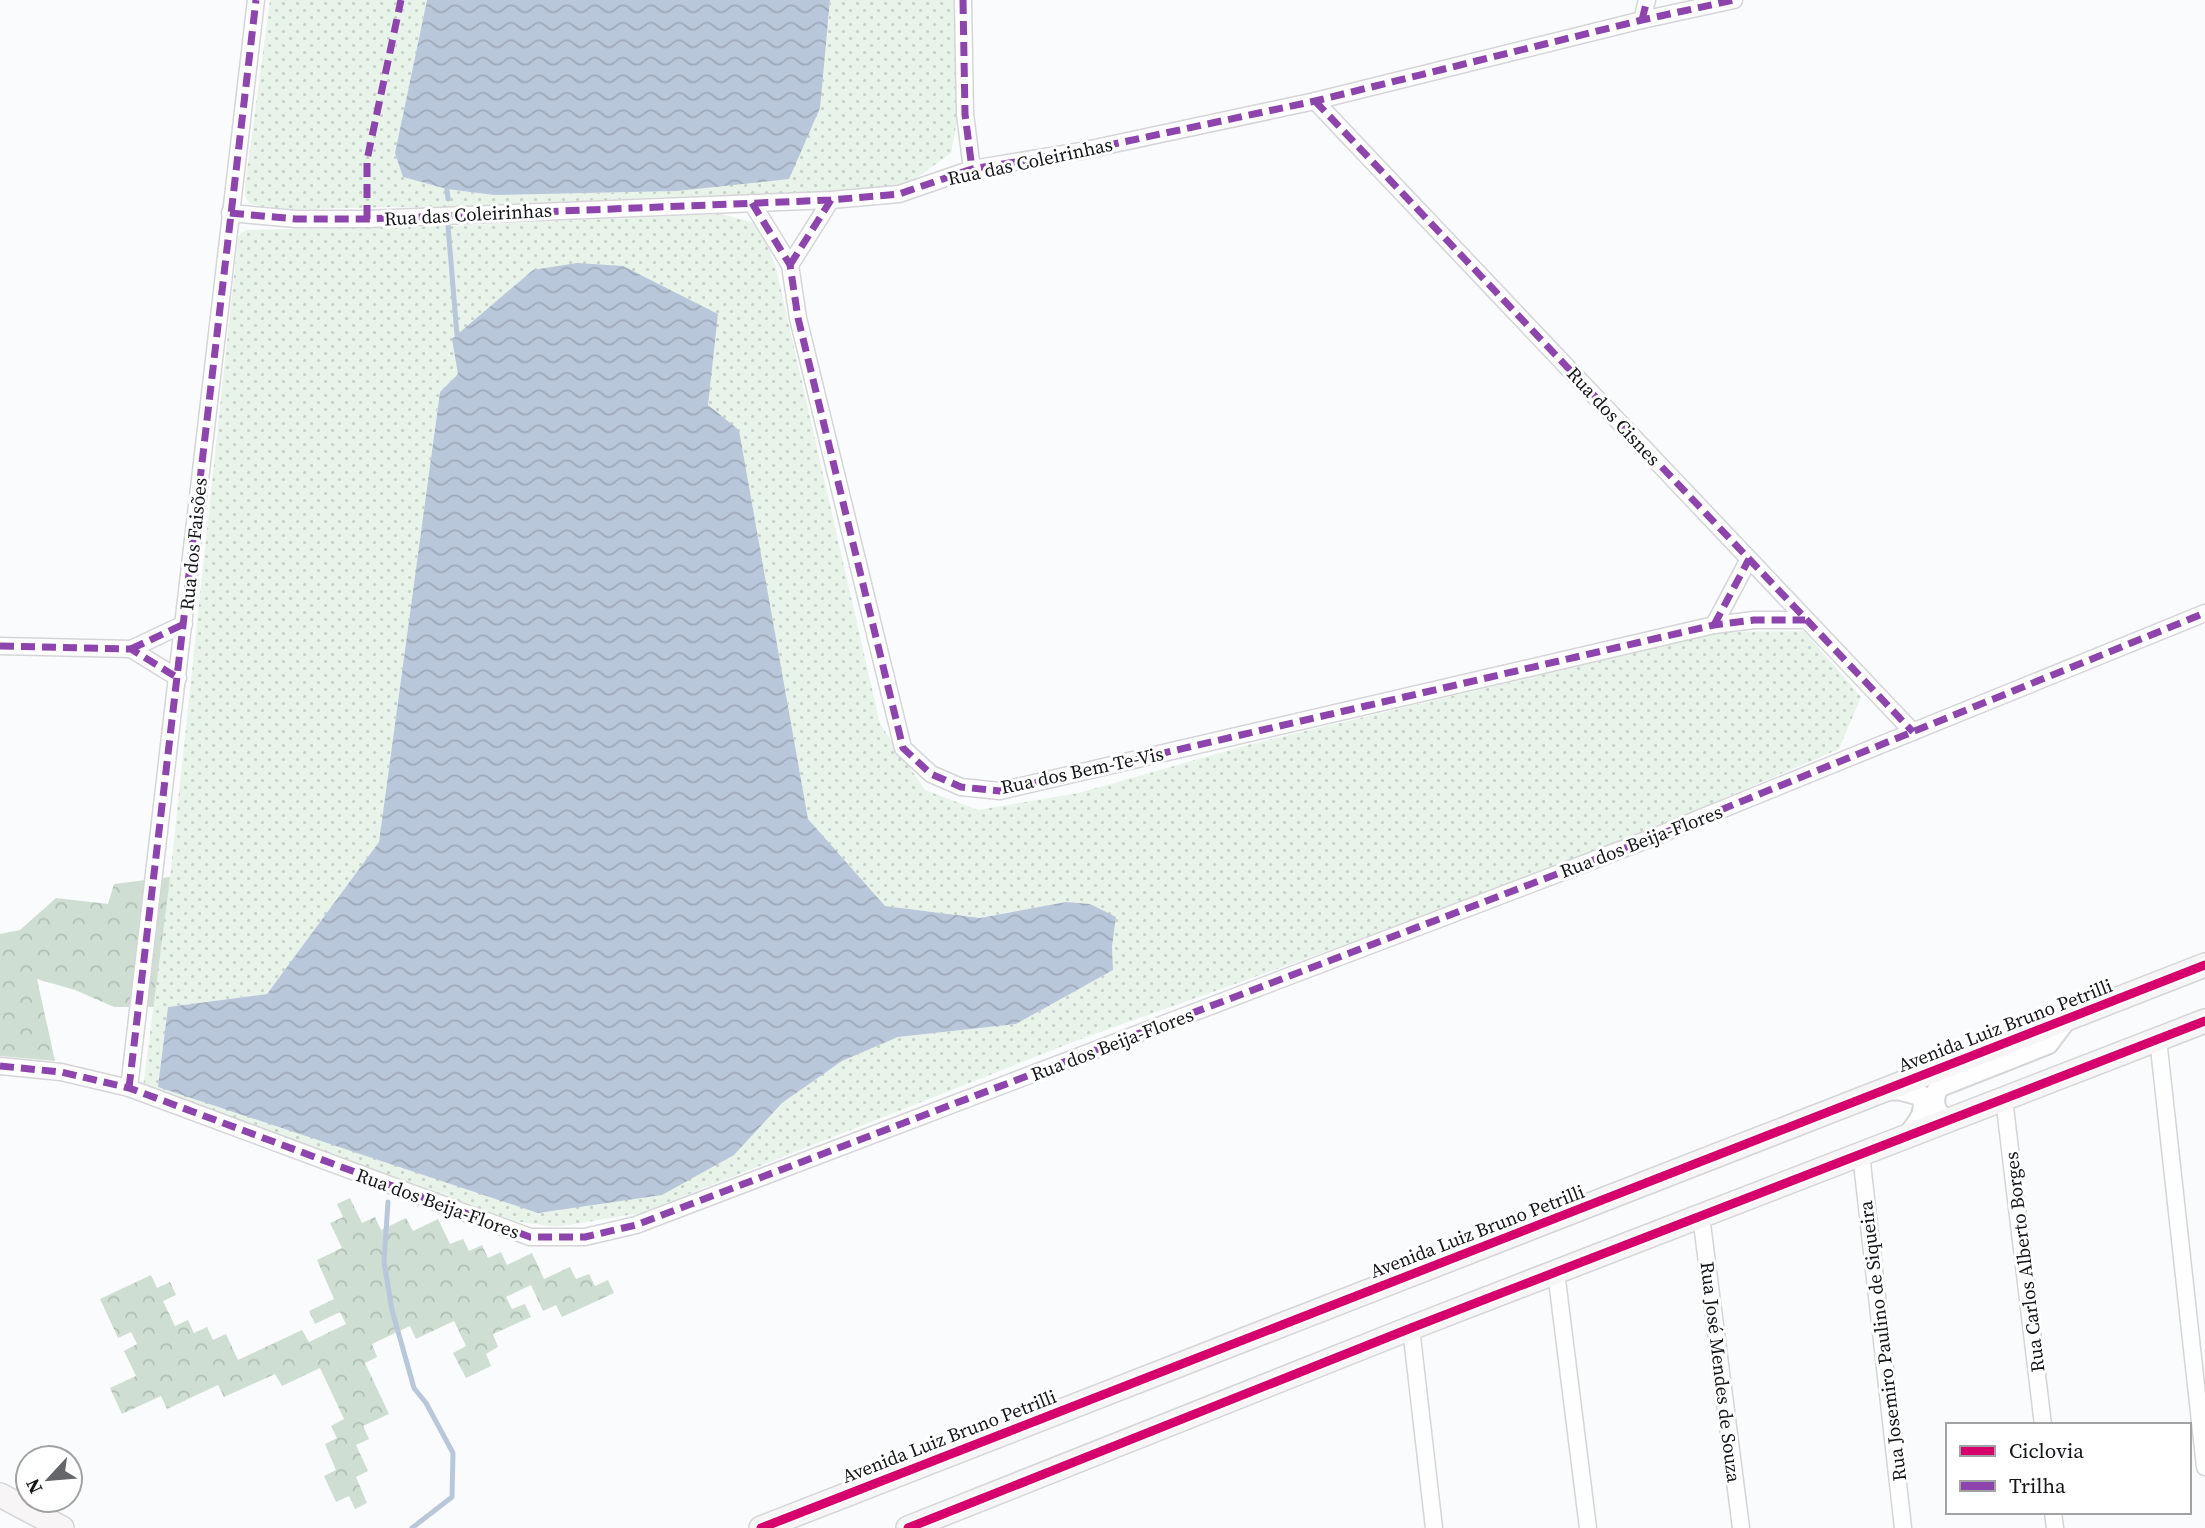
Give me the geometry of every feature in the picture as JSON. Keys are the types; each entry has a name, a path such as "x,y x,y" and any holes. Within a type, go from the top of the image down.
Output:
{"main road":[{"name":"Avenida Luiz Bruno Petrilli","path":"761,1528 2205,965"},
{"path":"908,1528 1411,1328 2205,1021"},
{"path":"0,1495 62,1528"}],"street":[{"name":"Rua dos Faisões","path":"130,1088 256,0"},
{"path":"963,0 965,114 972,169"},
{"path":"1642,20 1647,0"},
{"name":"Rua das Coleirinhas","path":"230,214 296,219 367,219 831,200 898,194 972,169 1081,151 1315,101 1642,20 1734,0"},
{"name":"Rua dos Cisnes","path":"1315,101 1913,732"},
{"path":"790,265 831,200"},
{"name":"Rua dos Bem-Te-Vis","path":"752,203 790,265 798,318 903,748 931,774 961,787 1000,791 1714,625 1754,620 1805,620"},
{"path":"1714,625 1749,559"},
{"name":"Rua dos Beija-Flores","path":"0,1066 61,1072 130,1088 530,1237 585,1237 649,1220 1636,844 2205,614"},
{"path":"131,649 184,624"},
{"path":"0,646 131,649 178,678"},
{"path":"1948,1121 1938,1114 1934,1103 1939,1087 2048,1044 2066,1020"},
{"path":"2158,1039 2205,1467"},
{"path":"1887,1090 1900,1090 1922,1096 1925,1105 1920,1120 1907,1136"},
{"name":"Rua Carlos Alberto Borges","path":"2004,1099 2043,1423"},
{"name":"Rua Josemiro Paulino de Siqueira","path":"1861,1154 1903,1528"},
{"name":"Rua José Mendes de Souza","path":"1701,1216 1741,1528"},
{"path":"1556,1272 1588,1528"},
{"path":"1411,1328 1434,1528"}],"green space":[{"path":"209,872 168,1007 114,1007 75,990 37,979 55,1061 0,1056 0,934 20,930 56,898 108,904 114,884"},
{"path":"350,1198 362,1223 375,1217 381,1230 406,1218 413,1231 438,1219 450,1244 463,1239 469,1251 482,1245 488,1258 501,1252 507,1265 532,1253 544,1279 570,1267 576,1279 589,1274 595,1286 608,1280 614,1293 562,1317 556,1305 543,1311 531,1285 506,1297 512,1309 525,1304 531,1317 493,1334 498,1347 486,1354 491,1366 466,1378 453,1353 466,1346 454,1321 416,1339 410,1326 372,1344 377,1357 365,1363 389,1414 363,1426 369,1439 356,1445 368,1471 356,1477 367,1503 355,1509 349,1496 336,1502 324,1476 336,1470 325,1444 337,1438 331,1426 344,1419 320,1368 282,1386 275,1374 224,1397 218,1385 167,1409 161,1396 122,1414 110,1388 136,1376 124,1351 137,1344 131,1332 118,1338 100,1299 151,1275 157,1288 170,1282 176,1295 163,1301 175,1326 188,1320 194,1333 207,1327 213,1340 226,1334 238,1360 302,1330 309,1342 346,1324 340,1312 315,1324 309,1311 334,1299 317,1260 342,1248 330,1223 343,1217 337,1204"}],"shaded area":[{"path":"270,0 427,0 395,153 404,177 447,189 494,195 677,191 828,28 830,0 959,0 958,116 951,153 908,184 839,194 665,197 448,208 271,210 249,203 245,196"},
{"path":"722,214 758,224 775,264 880,724 925,790 978,810 1079,793 1251,744 1722,632 1804,631 1861,697 1839,749 1647,831 1369,936 1078,1040 641,1213 556,1227 514,1221 143,1088 170,878 238,238 247,230 448,226","holes":["623,266 718,314 707,406 739,430 808,819 885,906 980,918 1066,902 1116,918 1112,947 1113,970 1016,1024 898,1037 842,1061 782,1103 734,1155 168,1007 267,994 379,842 440,392 458,374"]}],"water":[{"path":"427,0 830,0 820,108 789,179 677,191 494,195 447,189 403,177 395,153"},
{"path":"577,263 623,266 718,314 708,405 739,430 808,819 885,906 980,918 1066,902 1090,904 1116,917 1112,947 1113,970 1016,1024 898,1037 842,1061 782,1103 734,1155 662,1195 538,1213 158,1087 168,1007 267,994 379,842 440,392 458,374 452,339 533,270"}],"waterway":[{"path":"447,189 448,199"},
{"path":"448,226 457,335"},
{"path":"388,1202 384,1262 392,1310 414,1388 426,1403 453,1453 452,1497 412,1528"}],"marked path":[{"path":"129,1088 256,0"},
{"path":"367,219 367,160 401,0"},
{"path":"963,0 965,114 972,169"},
{"path":"1642,20 1647,0"},
{"path":"230,213 296,219 367,219 831,200 899,194 972,169 1081,151 1315,101 1642,20 1734,0"},
{"path":"1315,101 1913,732"},
{"path":"790,265 831,200"},
{"path":"752,203 790,265 798,318 903,748 931,774 961,787 1000,791 1714,625 1754,620 1805,620"},
{"path":"1714,625 1749,559"},
{"path":"0,1066 61,1072 129,1088 530,1237 585,1237 636,1225 1649,839 2205,613"},
{"path":"131,649 184,624"},
{"path":"0,646 131,649 178,678"}],"cycle path":[{"path":"761,1528 2205,965"},
{"path":"908,1528 1411,1328 2205,1021"}]}
